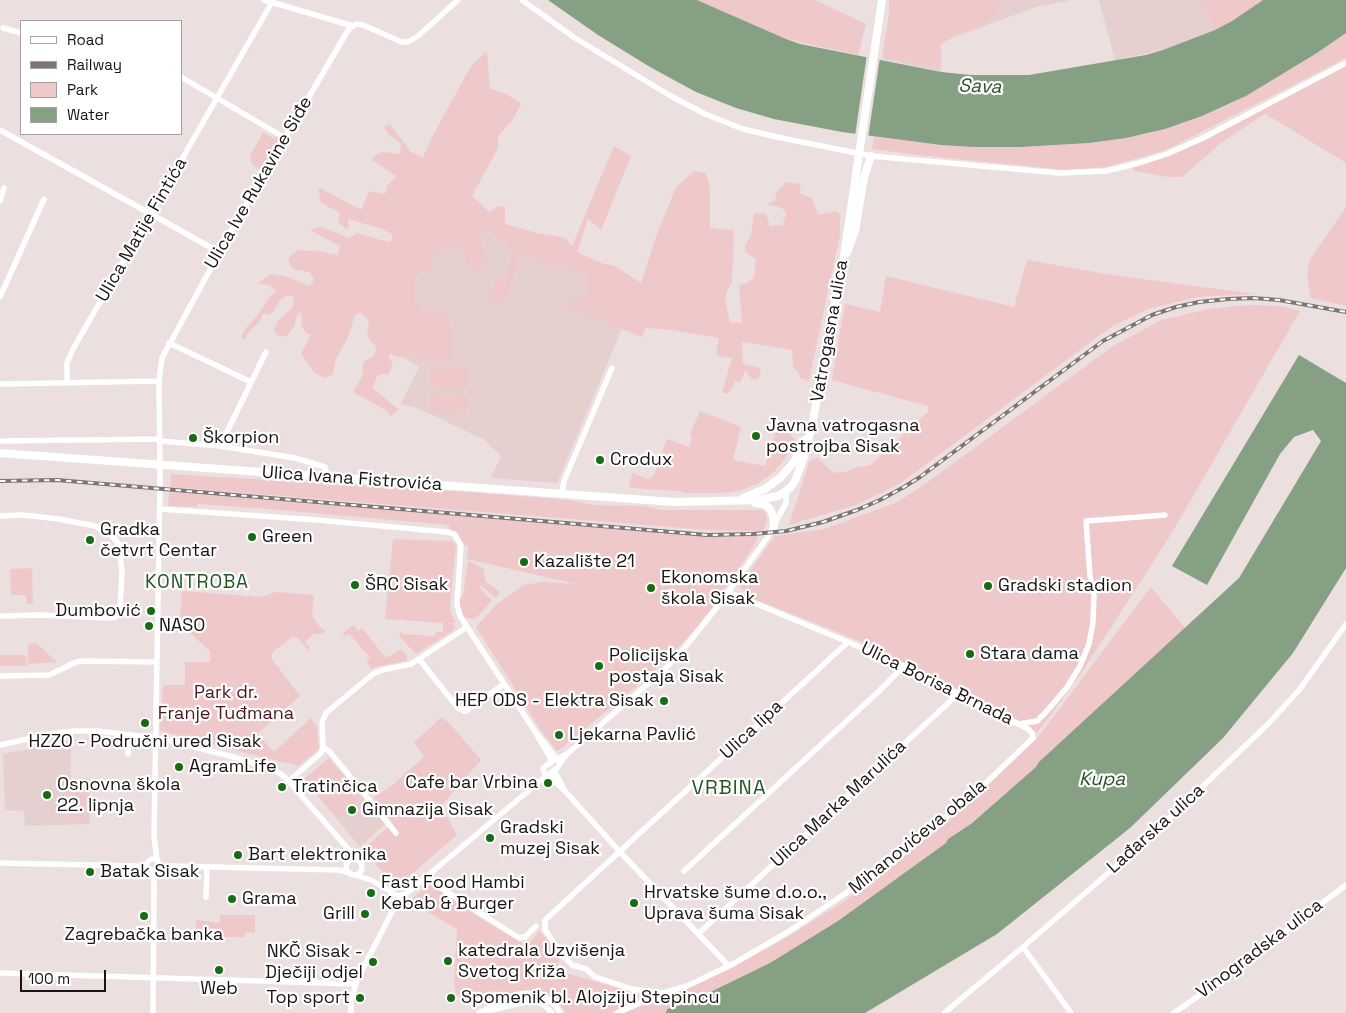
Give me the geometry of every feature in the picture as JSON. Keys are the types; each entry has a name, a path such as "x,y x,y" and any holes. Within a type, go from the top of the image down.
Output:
{"main road":[{"name":"Vatrogasna ulica","path":"786,492 797,476 812,425 843,262 881,4"},
{"path":"843,262 855,231 864,177 871,156"},
{"path":"726,502 758,493 781,477 798,455 812,425"},
{"name":"Ulica Ivana Fistrovića","path":"0,454 674,502 726,502"},
{"path":"726,502 774,498 786,492"},
{"path":"746,501 768,506 773,515 774,527"}],"street":[{"path":"264,0 353,26 363,24 408,42 418,36 458,0"},
{"path":"522,0 575,38 669,95 710,116 761,134 871,156 1058,173 1087,173 1116,169 1151,160 1190,144 1346,63"},
{"name":"Ulica Matije Fintića","path":"67,382 68,363 73,349 152,215 272,2"},
{"name":"Ulica Ive Rukavine Siđe","path":"154,837 160,509 159,381 161,362 169,343 219,252 348,30 353,26"},
{"path":"3,28 20,34"},
{"path":"182,78 285,138"},
{"path":"0,130 219,252"},
{"path":"0,201 4,188"},
{"path":"0,297 44,200"},
{"path":"169,343 251,382"},
{"path":"220,446 266,352"},
{"path":"562,494 564,480 612,368"},
{"path":"0,384 159,381"},
{"name":"Ulica Ivana Fistrovića","path":"0,441 160,440 220,446 295,458 326,468 326,477"},
{"path":"532,787 543,770 567,754 665,670 686,646 728,592 774,527 786,503 786,492"},
{"path":"160,509 318,520 454,534 460,541 461,548 457,604 460,616 534,730 550,757 551,763"},
{"path":"0,516 23,515 95,526 110,534 119,544 122,573 120,608 116,617 0,616"},
{"name":"Ulica Borisa Brnada","path":"728,592 904,666 1017,724 1037,721 1068,686 1080,666 1089,644 1093,622 1094,595 1090,576 1086,521 1165,515"},
{"name":"Lađarska ulica","path":"944,1013 1153,834 1269,723 1300,689 1346,624"},
{"path":"289,781 318,756 323,747 322,722 326,714 373,674 385,669 412,664 467,627"},
{"name":"Ulica lipa","path":"545,920 848,642"},
{"path":"419,659 458,708 464,711 504,684"},
{"path":"0,676 49,674 80,662 157,662"},
{"path":"684,871 904,666"},
{"name":"Ulica Marka Marulića","path":"698,934 958,694"},
{"name":"Mihanovićeva obala","path":"617,1013 663,993 687,986 724,969 726,966 733,964 788,932 889,864 988,781 1033,738 1032,733 1028,729 1017,724"},
{"path":"534,730 558,761"},
{"path":"0,745 73,731 97,731 183,742 272,769 289,781 358,860 371,880"},
{"path":"128,754 129,735"},
{"path":"323,747 330,752 396,833"},
{"path":"0,863 137,866 154,869 170,866 339,870 371,880 398,896 407,893 532,787 554,771 558,761"},
{"path":"543,770 543,773 565,791 620,852 726,963 726,966"},
{"path":"554,771 565,791"},
{"path":"154,837 147,864 154,869"},
{"path":"152,1013 154,869 158,860 154,837"},
{"path":"348,850 347,869 352,874"},
{"path":"339,870 352,859 358,860"},
{"path":"137,866 149,860 158,860 170,866"},
{"path":"206,897 207,867"},
{"path":"352,874 359,873 362,867"},
{"path":"425,878 519,938 525,937 536,926"},
{"name":"Vinogradska ulica","path":"1174,1013 1346,885"},
{"path":"351,1013 351,1001 356,984 397,902 398,896"},
{"name":"Mihanovićeva obala","path":"545,920 546,933 572,965 586,969 600,978 633,989 663,993"},
{"path":"1023,947 1071,1013"},
{"path":"0,973 356,984"},
{"path":"633,989 636,994 635,1005"},
{"path":"481,1013 501,1001 520,994 532,994 546,998 556,1006 560,1013"},
{"path":"481,1013 529,1001 540,1003 552,1013"}],"shaded area":[{"path":"891,0 1071,0 1036,7 941,42 941,72 883,59"},
{"path":"1099,0 1201,0 1215,30 1163,50 1115,60"},
{"path":"431,178 453,196 567,257 635,298 557,483 491,478 501,456 483,439 415,407 401,404 419,367 387,347"},
{"name":"Osnovna škola 22. lipnja","path":"71,741 71,779 89,778 90,824 25,826 24,811 5,810 3,754"},
{"name":"Gimnazija Sisak","path":"329,758 386,823 360,847 304,779"}],"green space":[{"path":"697,0 815,0 866,24 858,55 786,39"},
{"path":"889,0 998,0 997,10 992,19 941,44 939,67 882,57 889,15"},
{"path":"1201,0 1263,0 1215,30"},
{"path":"1346,33 1346,58 1166,150 1107,167 1066,170 872,149 874,136 941,145 1021,147 1089,143 1147,134 1186,122 1246,96"},
{"path":"487,51 490,89 505,93 521,104 513,119 498,136 498,148 472,196 489,212 499,206 505,207 505,224 565,238 572,246 614,146 631,156 601,230 588,219 577,252 601,263 615,266 641,283 657,234 676,187 694,171 706,173 710,188 710,228 734,230 732,283 725,299 730,322 742,323 739,285 747,283 754,278 756,259 745,252 745,245 751,236 754,213 766,214 770,226 783,225 786,213 782,208 767,204 775,201 777,192 786,182 801,184 799,193 812,198 818,215 837,211 840,215 840,235 809,381 800,378 798,372 793,367 792,350 742,342 743,364 761,368 759,378 752,379 745,370 741,382 734,380 733,388 726,394 722,392 732,358 718,356 716,352 719,338 646,328 642,337 563,305 587,295 588,286 586,276 564,264 559,267 522,256 517,261 515,274 505,297 499,303 490,300 491,290 497,279 506,275 514,252 483,225 479,237 486,261 481,267 473,268 467,263 461,249 448,248 441,251 426,270 415,277 414,300 422,309 441,314 450,319 453,349 451,359 444,362 433,361 419,354 416,358 397,357 390,354 389,358 393,363 390,372 387,375 377,376 373,388 399,410 390,416 386,410 353,392 363,375 363,362 373,357 376,352 375,345 369,339 367,332 369,323 366,317 360,313 355,315 348,337 336,359 333,374 325,378 315,373 301,354 311,334 307,334 302,326 301,312 297,316 294,327 286,337 277,335 274,330 278,321 292,308 294,296 286,296 280,300 273,312 268,315 263,313 260,321 248,333 245,340 241,338 245,329 257,316 270,296 277,291 269,285 258,284 270,274 285,276 310,286 314,280 310,272 296,270 290,266 288,258 298,250 338,255 340,246 310,230 320,226 349,238 357,233 388,242 392,240 392,234 382,229 348,219 349,228 346,229 339,223 339,212 321,203 318,187 361,210 369,191 385,194 387,186 396,176 372,160 374,156 383,152 400,154 401,143 389,135 384,127 390,124 411,152 423,157 471,66"},
{"path":"1346,64 1346,163 1266,113 1221,143 1182,177 1168,177 1135,171 1131,166 1170,154"},
{"path":"263,132 274,139 277,136 280,140 264,170 261,170 252,164 250,156"},
{"path":"1346,207 1346,306 1311,298 1307,275 1309,261"},
{"path":"1027,260 1112,275 1255,294 1198,297 1148,309 1111,327 901,483 856,505 789,525 810,460 818,458 830,470 837,473 846,472 856,467 869,466 928,412 928,406 832,380 845,304 880,312 886,276 1014,307"},
{"path":"1248,305 1282,306 1300,311 1170,536 1082,672 1037,733 1019,720 857,640 752,598 739,586 775,536 824,529 898,502 1113,346 1161,320 1208,309"},
{"path":"431,368 469,370 468,388 430,386"},
{"path":"430,393 468,396 466,414 429,411"},
{"path":"700,411 741,427 733,460 765,466 778,426 788,430 795,440 787,456 774,472 759,483 739,491 685,493 631,488 629,484 633,473 649,480 653,477 667,439 689,447 692,439 690,434"},
{"path":"171,474 482,493 569,500 593,505 643,506 662,510 762,510 766,513 767,521 763,531 707,530 170,487"},
{"path":"169,492 655,532 663,535 665,533 731,537 759,535 754,546 711,609 673,653 643,681 558,751 538,726 476,627 497,604 524,585 542,582 576,584 467,559 468,546 463,546 459,535 449,529 449,525 197,504 197,507 169,506"},
{"path":"393,539 451,541 456,544 450,605 451,613 456,623 448,623 453,624 454,630 416,654 399,636 400,633 403,631 403,634 435,636 436,632 443,632 443,623 385,619"},
{"path":"468,561 484,569 485,581 500,592 496,598 480,585 479,587 492,601 475,619 464,617 460,608 460,597 463,596"},
{"path":"32,568 33,604 27,604 26,595 11,595 10,569"},
{"path":"1151,587 1200,646 766,1013 624,1013 643,1003 678,992 729,969 789,936 846,900 951,819 1039,736"},
{"name":"Park dr. Franje Tuđmana","path":"182,591 261,597 276,592 314,595 312,616 320,627 326,631 322,634 314,634 305,642 310,648 308,650 298,638 293,636 273,652 271,658 300,696 257,734 274,752 311,718 317,728 319,749 298,766 160,731 163,685 185,685 185,662 210,662 210,651 180,624"},
{"path":"353,625 358,631 362,628 386,658 401,649 407,656 407,661 372,669 366,661 370,657 349,634 345,636 343,633"},
{"path":"35,642 57,662 28,664 28,645"},
{"path":"0,655 26,655 27,666 0,666"},
{"path":"442,717 481,760 441,806 457,835 397,885 386,877 363,849 393,823 373,797 388,789 424,757 414,742"},
{"path":"329,758 361,797 355,803 358,807 349,814 345,810 337,816 304,779"},
{"path":"69,787 86,787 86,822 69,822"},
{"path":"430,884 485,921 528,946 539,931 561,953 556,970 631,992 633,1002 610,1013 566,1013 554,997 541,991 519,991 499,997 495,990 475,1002 463,1001 456,994 454,984 457,929 409,901"},
{"path":"220,915 255,915 255,933 245,932 245,937 196,937 196,920 220,923"}],"water":[{"name":"Sava","path":"548,0 697,0 800,44 941,72 971,75 1029,75 1146,55 1215,30 1263,0 1346,0 1346,33 1246,96 1202,116 1165,129 1126,138 1089,143 1021,147 973,147 941,145 842,132 774,119 736,108 696,92 650,67 598,35"},
{"name":"Kupa","path":"1299,355 1346,383 1346,568 1293,653 1223,738 1130,828 997,934 865,1013 666,1013 667,1009 688,1003 770,963 838,921 946,843 948,839 971,824 1036,767 1039,762 1239,578 1321,441 1313,430 1294,437 1280,454 1207,585 1172,566"}],"pier":[{"path":"867,54 880,57 868,138 855,136"}],"railway":[{"path":"0,481 57,480 707,535 786,531 823,522 857,510 904,487 1103,341 1152,315 1199,302 1253,298 1279,300 1346,312"}],"place":[{"name":"Javna vatrogasna postrojba Sisak","path":"756,436"},
{"name":"Škorpion","path":"193,438"},
{"name":"Crodux","path":"600,460"},
{"name":"Green","path":"252,537"},
{"name":"Gradka četvrt Centar","path":"90,540"},
{"name":"Kazalište 21","path":"524,562"},
{"name":"ŠRC Sisak","path":"355,585"},
{"name":"Gradski stadion","path":"988,586"},
{"name":"Ekonomska škola Sisak","path":"651,588"},
{"name":"Dumbović","path":"151,611"},
{"name":"NASO","path":"149,626"},
{"name":"Stara dama","path":"970,654"},
{"name":"Policijska postaja Sisak","path":"599,666"},
{"name":"HEP ODS - Elektra Sisak","path":"664,701"},
{"name":"HZZO - Područni ured Sisak","path":"145,723"},
{"name":"Ljekarna Pavlić","path":"559,735"},
{"name":"AgramLife","path":"179,767"},
{"name":"Cafe bar Vrbina","path":"548,783"},
{"name":"Tratinčica","path":"282,787"},
{"name":"Osnovna škola 22. lipnja","path":"47,795"},
{"name":"Gimnazija Sisak","path":"352,810"},
{"name":"Gradski muzej Sisak","path":"490,838"},
{"name":"Bart elektronika","path":"238,855"},
{"name":"Batak Sisak","path":"90,872"},
{"name":"Fast Food Hambi Kebab & Burger","path":"371,893"},
{"name":"Grama","path":"232,899"},
{"name":"Hrvatske šume d.o.o., Uprava šuma Sisak","path":"634,903"},
{"name":"Grill","path":"365,914"},
{"name":"Zagrebačka banka","path":"144,916"},
{"name":"katedrala Uzvišenja Svetog Križa","path":"448,961"},
{"name":"NKČ Sisak - Dječiji odjel","path":"373,962"},
{"name":"Web","path":"219,970"},
{"name":"Top sport","path":"360,998"},
{"name":"Spomenik bl. Alojziju Stepincu","path":"451,998"}],"district":[{"name":"KONTROBA","path":"197,583"},
{"name":"VRBINA","path":"729,789"}]}
